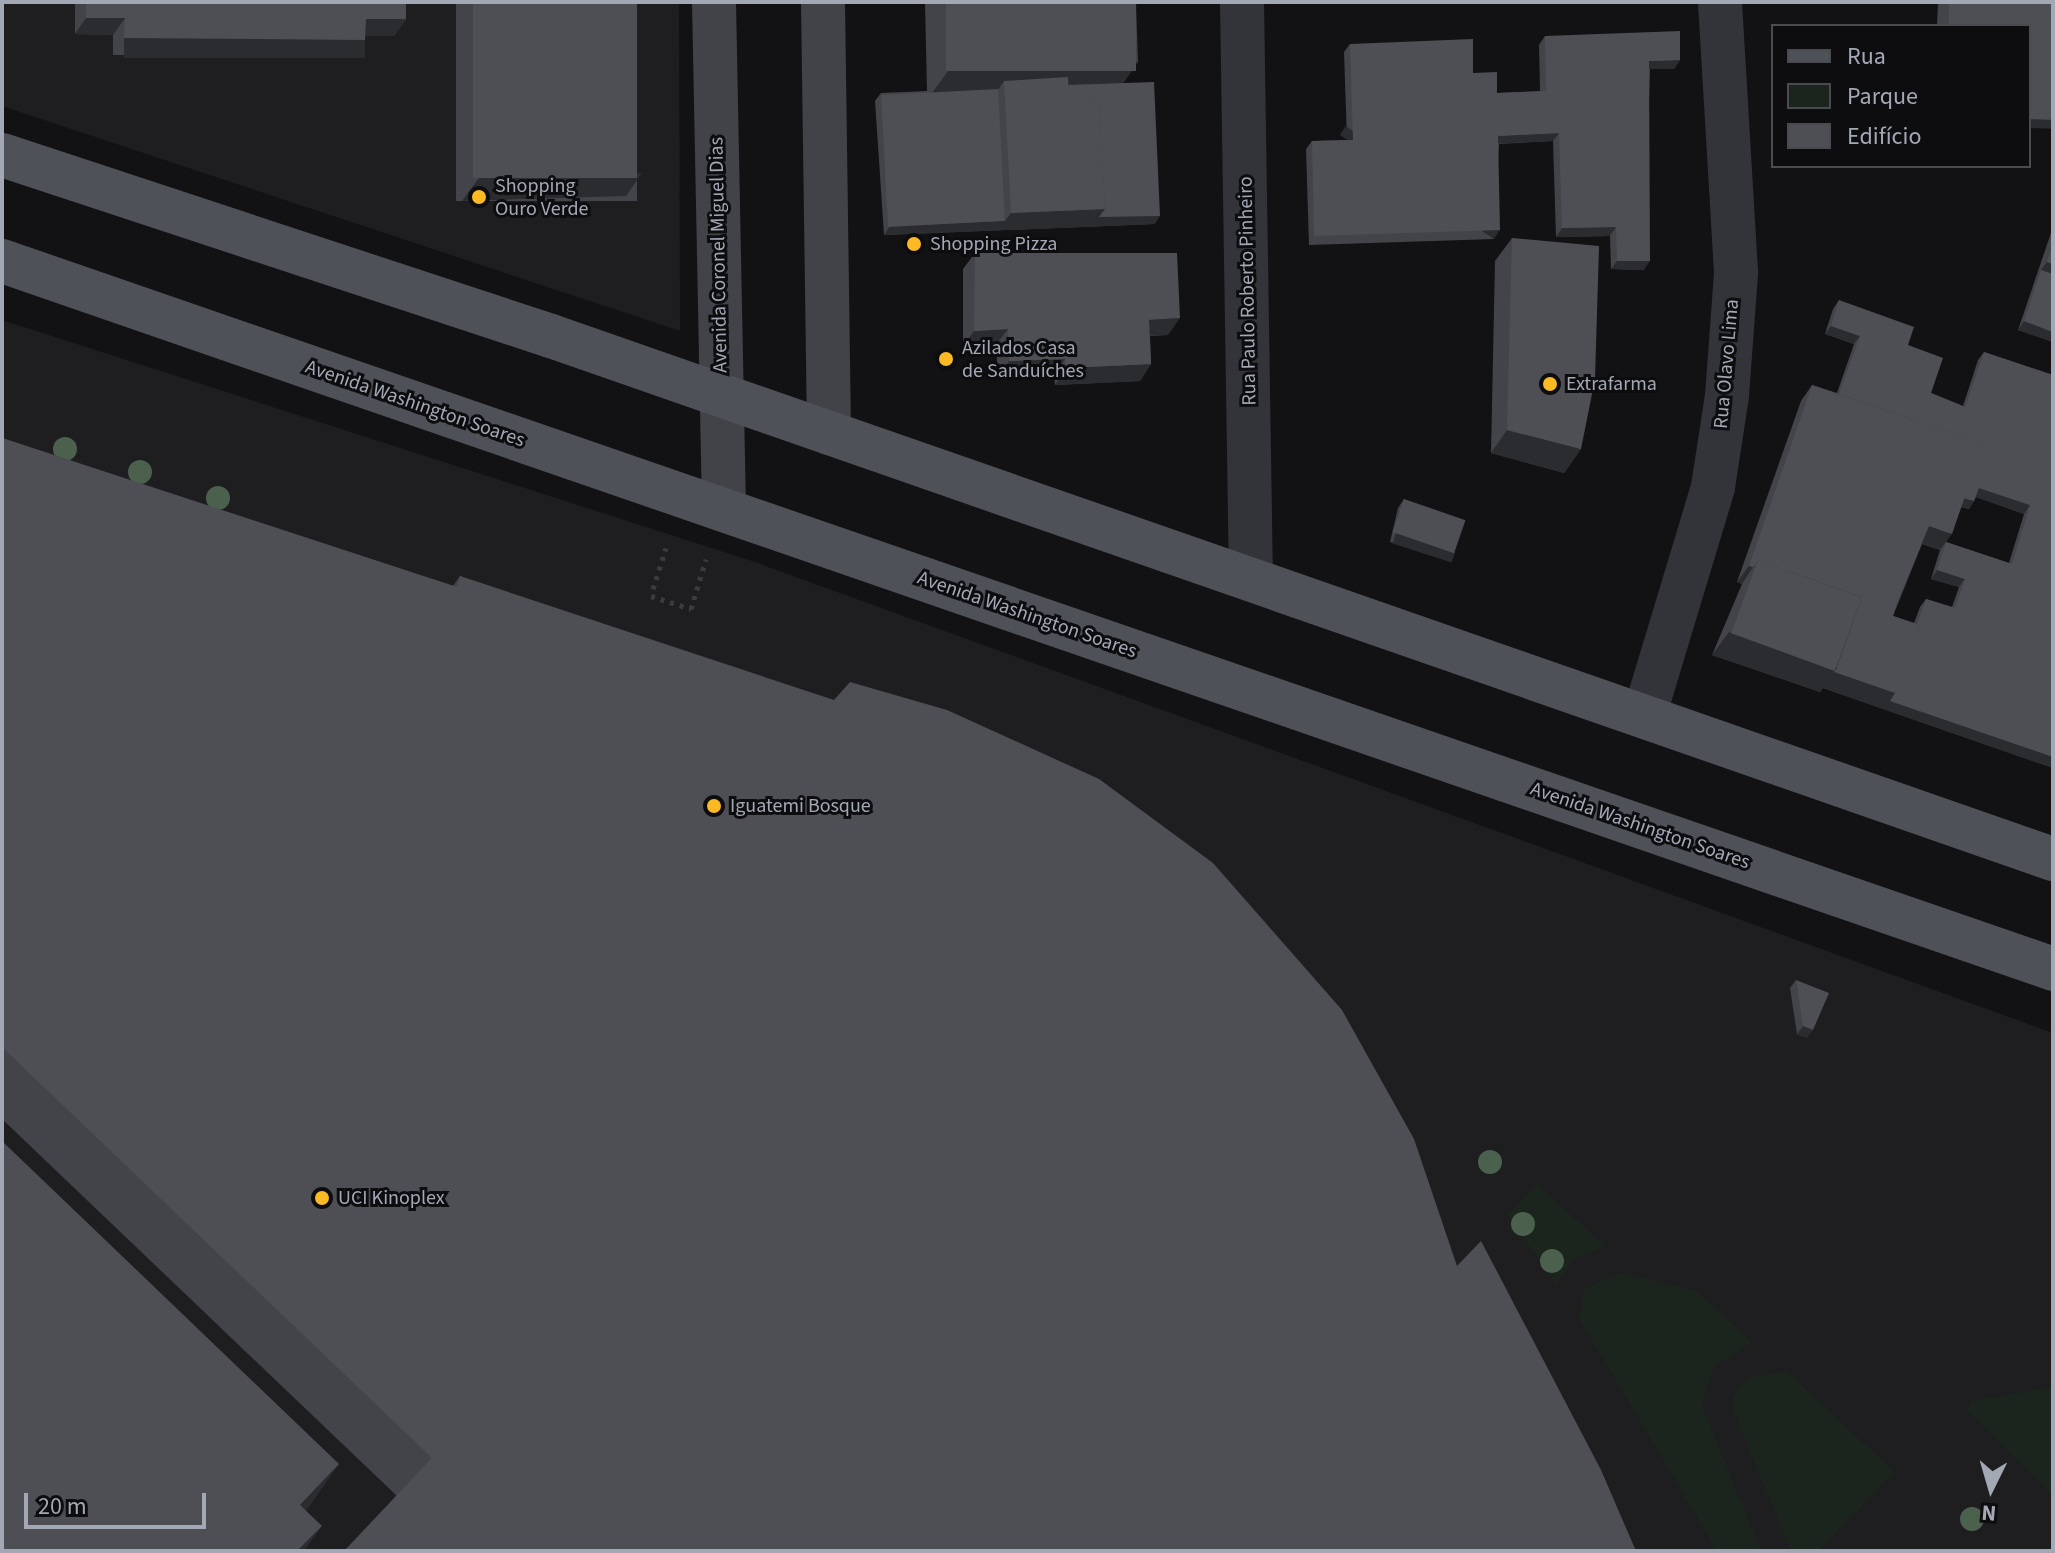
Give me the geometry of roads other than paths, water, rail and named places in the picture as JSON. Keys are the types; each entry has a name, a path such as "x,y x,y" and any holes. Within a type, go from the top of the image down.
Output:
{"main road":[{"name":"Avenida Coronel Miguel Dias","path":"714,2 724,508"},
{"path":"823,2 829,433"},
{"path":"2,155 722,396 2053,859"},
{"name":"Avenida Washington Soares","path":"2,261 2053,969"}],"street":[{"name":"Rua Paulo Roberto Pinheiro","path":"1242,2 1251,579"},
{"name":"Rua Olavo Lima","path":"1644,716 1713,487 1727,396 1736,272 1720,2"}],"place":[{"name":"Shopping Ouro Verde","path":"479,197"},
{"name":"Shopping Pizza","path":"914,244"},
{"name":"Azilados Casa de Sanduíches","path":"946,359"},
{"name":"Extrafarma","path":"1550,384"},
{"name":"Iguatemi Bosque","path":"714,806"},
{"name":"UCI Kinoplex","path":"322,1198"}]}
